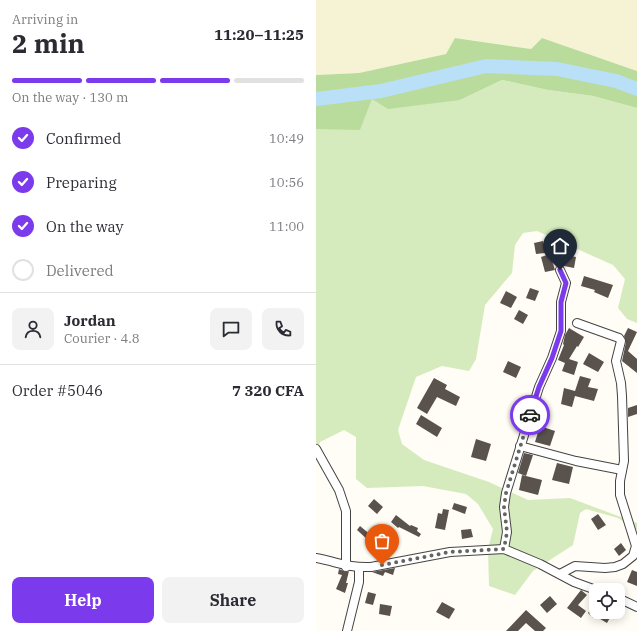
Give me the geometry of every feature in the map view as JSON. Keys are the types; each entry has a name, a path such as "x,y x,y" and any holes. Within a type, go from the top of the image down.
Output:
{"street":[{"path":"504,549 507,532 504,507 506,493 539,387 552,358 561,331 561,302 566,283 560,270"},
{"path":"560,574 575,566 605,568 615,567 623,564 633,556 636,546 620,496 619,487 624,461 621,383 616,361 621,341 619,338 577,323"},
{"path":"520,446 576,461 622,470"},
{"path":"316,449 339,490 346,511 346,566"},
{"path":"316,558 359,568 450,552 504,549 524,556 574,582 589,587"},
{"path":"347,631 359,582 359,568"},
{"path":"625,601 637,607"}],"shaded area":[{"path":"316,0 637,0 637,71 542,38 531,49 456,38 446,54 359,73 316,75"}],"green space":[{"path":"455,38 531,49 542,38 637,71 637,108 593,96 548,90 502,80 460,100 388,109 372,99 360,130 316,129 316,75 359,73 446,54"},
{"path":"502,80 548,90 593,96 637,108 637,323 627,319 618,308 625,279 613,265 537,231 523,233 515,245 512,273 485,305 476,359 469,371 442,366 416,377 398,430 402,444 424,460 489,482 528,500 570,498 637,523 637,530 618,518 586,509 580,513 573,545 533,571 515,595 489,586 488,549 493,529 478,504 466,494 423,486 367,488 356,479 356,437 344,430 320,442 316,454 316,129 360,129 372,98 460,100"}],"building":[{"path":"543,241 545,253 536,254 534,243"},
{"path":"550,254 555,270 545,272 541,257"},
{"path":"567,255 576,257 574,268 564,266"},
{"path":"584,276 613,285 608,298 594,292 595,290 581,286"},
{"path":"530,288 539,291 535,301 526,298"},
{"path":"506,291 517,297 511,308 500,303"},
{"path":"519,310 528,315 523,324 514,319"},
{"path":"569,328 584,337 569,359 578,362 574,375 562,371 565,363 558,360 564,345 565,335"},
{"path":"628,328 637,332 628,351 637,359 637,373 622,361 626,342 624,336"},
{"path":"589,353 604,362 598,372 583,364"},
{"path":"508,361 521,367 516,378 503,372"},
{"path":"580,376 591,379 588,387 598,389 594,401 575,396 572,407 561,404 564,388 575,391"},
{"path":"434,378 447,385 445,389 460,397 456,406 437,397 427,414 417,408"},
{"path":"637,405 637,414 628,417 628,408"},
{"path":"421,415 442,428 437,437 416,424"},
{"path":"540,426 555,431 550,446 535,442"},
{"path":"476,439 491,444 486,461 471,457"},
{"path":"524,453 533,455 526,476 518,473"},
{"path":"557,463 573,467 569,484 552,480"},
{"path":"522,475 542,480 538,495 519,490"},
{"path":"374,499 383,507 377,514 368,506"},
{"path":"454,503 467,507 465,514 452,509"},
{"path":"443,509 449,510 445,530 435,528 438,513 442,514"},
{"path":"598,514 606,525 598,530 591,519"},
{"path":"396,515 410,526 411,525 418,528 417,531 421,534 419,537 399,527 398,528 391,522"},
{"path":"360,526 372,536 368,540 357,530"},
{"path":"471,529 473,537 462,539 461,530"},
{"path":"382,532 392,532 391,546 381,545"},
{"path":"621,543 626,550 619,556 614,549"},
{"path":"395,568 393,575 385,572 383,576 372,572"},
{"path":"339,569 346,572 349,571 345,593 336,589 342,575 338,574"},
{"path":"632,570 637,572 637,586 627,582"},
{"path":"581,590 587,595 578,605 586,611 581,618 567,608"},
{"path":"368,592 376,594 373,605 365,603"},
{"path":"550,596 557,604 547,613 540,605"},
{"path":"442,602 455,609 449,619 436,612"},
{"path":"380,604 392,606 390,616 379,614"},
{"path":"526,610 546,628 543,631 535,631 526,623 518,631 506,631"},
{"path":"600,619 609,619 607,623"}],"waterway":[{"path":"316,99 381,91 486,66 557,69 616,81 637,89"}],"way so far":[{"path":"382,565 450,552 504,549 507,532 504,507 506,493 530,415"}],"route":[{"path":"530,415 539,387 552,358 561,331 561,298 566,283 560,270"}]}
